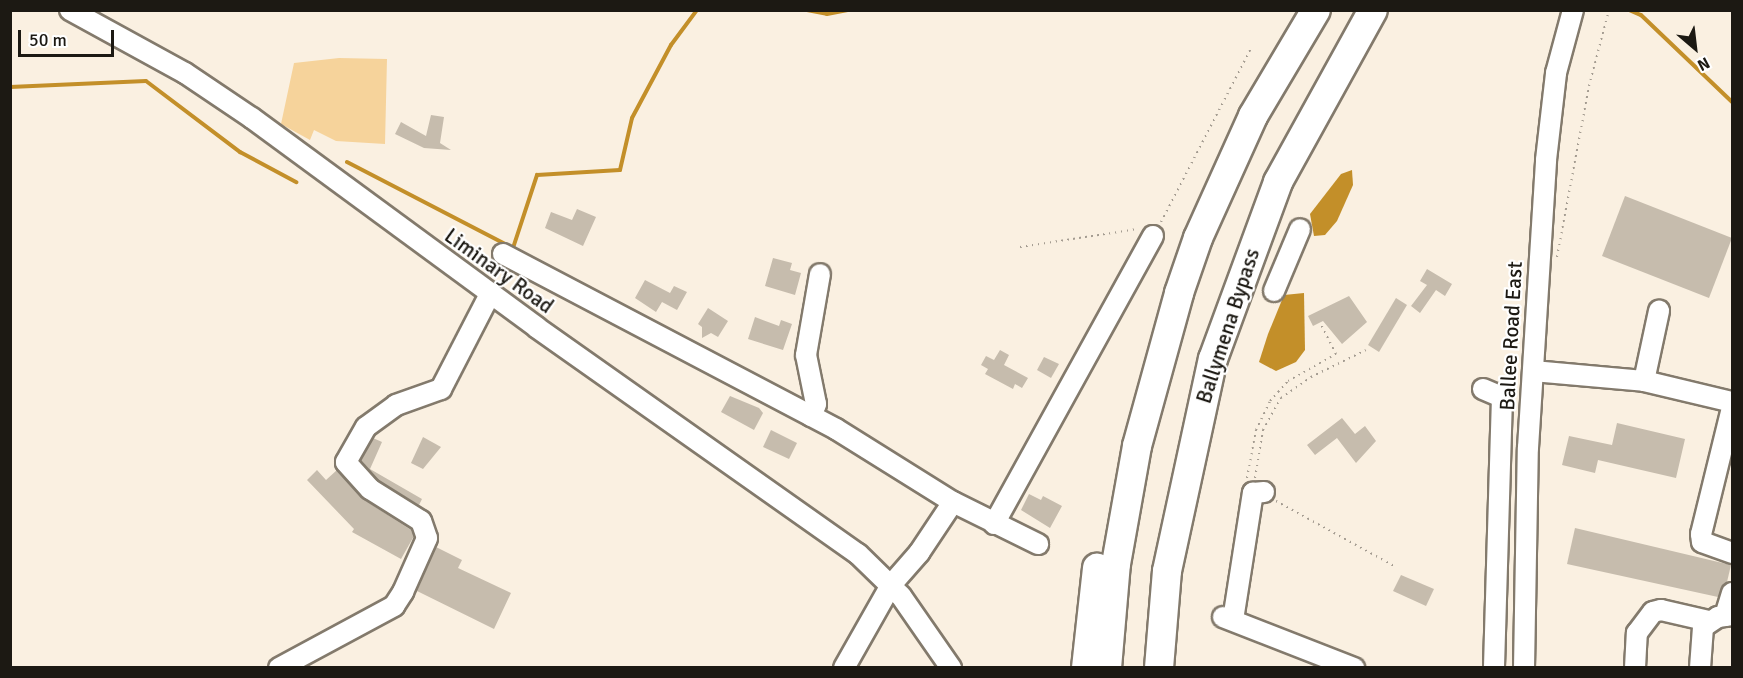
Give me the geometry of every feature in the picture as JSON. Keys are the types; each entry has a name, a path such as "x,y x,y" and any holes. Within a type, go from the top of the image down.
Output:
{"highway":[{"path":"1086,668 1097,569 1116,478 1179,277 1253,116 1316,10"},
{"name":"Ballymena Bypass","path":"1159,668 1167,571 1213,359 1248,257 1278,182 1373,10"},
{"path":"1107,668 1116,564 1137,446 1179,293 1198,238"},
{"path":"1174,668 1175,572 1213,359"}],"street":[{"name":"Liminary Road","path":"70,10 185,73 490,294 813,520 891,585 923,623 951,668"},
{"name":"Ballee Road East","path":"1524,668 1533,371 1551,117 1556,73 1573,10"},
{"path":"1274,291 1300,229"},
{"path":"994,524 1153,236"},
{"name":"Liminary Road","path":"503,254 811,416 953,501 994,524 1038,544"},
{"path":"1248,257 1281,270"},
{"path":"811,416 816,404 806,355 820,274"},
{"path":"279,668 394,606 403,592 427,538 421,521 370,489 346,462 366,427 396,405 441,389 490,294"},
{"path":"1644,381 1659,311"},
{"path":"1533,371 1644,381 1732,402"},
{"path":"1483,389 1502,397 1494,668"},
{"path":"1732,408 1701,534 1702,542 1732,553"},
{"path":"1254,490 1228,618 1354,668"},
{"path":"844,668 891,585 920,553 953,501"},
{"path":"1700,668 1701,632 1722,618 1732,593"},
{"path":"1635,668 1638,633 1653,612 1661,610 1722,618"}],"path":[{"path":"1556,269 1589,86 1609,10"},
{"path":"1020,247 1139,229 1153,236 1250,50"},
{"path":"1254,490 1256,430 1266,406 1288,381 1336,354 1321,325"},
{"path":"1254,490 1263,430 1281,398 1295,386 1366,350"},
{"path":"1254,490 1394,566"}],"shaded area":[{"path":"339,58 387,59 385,144 336,141 314,130 310,140 281,124 294,63"},
{"path":"1352,170 1353,185 1337,221 1325,235 1314,236 1310,214 1341,174"},
{"path":"1304,293 1305,350 1296,362 1276,371 1259,362 1268,334 1284,295"}],"building":[{"path":"431,115 444,117 440,143 451,150 424,148 395,134 401,122 426,136"},
{"path":"1625,196 1732,238 1709,298 1602,256"},
{"path":"577,209 596,217 583,246 545,228 551,212 572,220"},
{"path":"773,258 792,263 790,270 801,273 795,295 765,286"},
{"path":"1427,269 1452,284 1445,296 1436,290 1420,313 1411,306 1427,285 1420,281"},
{"path":"645,280 670,293 674,286 687,292 677,310 662,302 656,312 635,298"},
{"path":"1349,296 1367,322 1342,344 1323,321 1313,326 1308,316"},
{"path":"1396,298 1407,305 1379,352 1368,345"},
{"path":"708,308 728,321 718,337 711,333 702,338 702,327 698,324"},
{"path":"755,317 779,326 781,320 792,324 783,350 748,339"},
{"path":"1000,350 1009,355 1004,365 1028,378 1022,388 1015,384 1013,389 985,374 988,369 981,365 986,356 994,360"},
{"path":"1044,357 1059,364 1051,378 1037,370"},
{"path":"730,396 759,408 763,413 754,430 721,412"},
{"path":"1342,418 1355,434 1365,426 1376,441 1356,463 1337,438 1315,455 1307,445"},
{"path":"1617,423 1685,439 1676,478 1598,460 1595,473 1562,465 1569,436 1612,445"},
{"path":"771,430 797,443 789,459 763,447"},
{"path":"423,437 441,447 423,469 411,463"},
{"path":"373,438 382,442 370,469 422,499 419,505 378,480 361,460"},
{"path":"317,470 326,480 337,470 363,499 411,530 414,536 401,559 352,532 354,529 307,480"},
{"path":"1029,494 1041,500 1043,496 1062,506 1050,528 1021,510"},
{"path":"1575,528 1731,565 1727,582 1718,597 1567,564"},
{"path":"436,547 462,560 458,568 511,593 494,629 417,591"},
{"path":"1401,575 1434,589 1426,606 1393,591"}],"waterway":[{"path":"347,162 513,248 537,175 620,170 632,118 671,45 697,10"},
{"path":"807,10 827,14 848,10"},
{"path":"1629,10 1641,15 1732,102"},
{"path":"10,87 146,81 240,152 296,182"}]}
